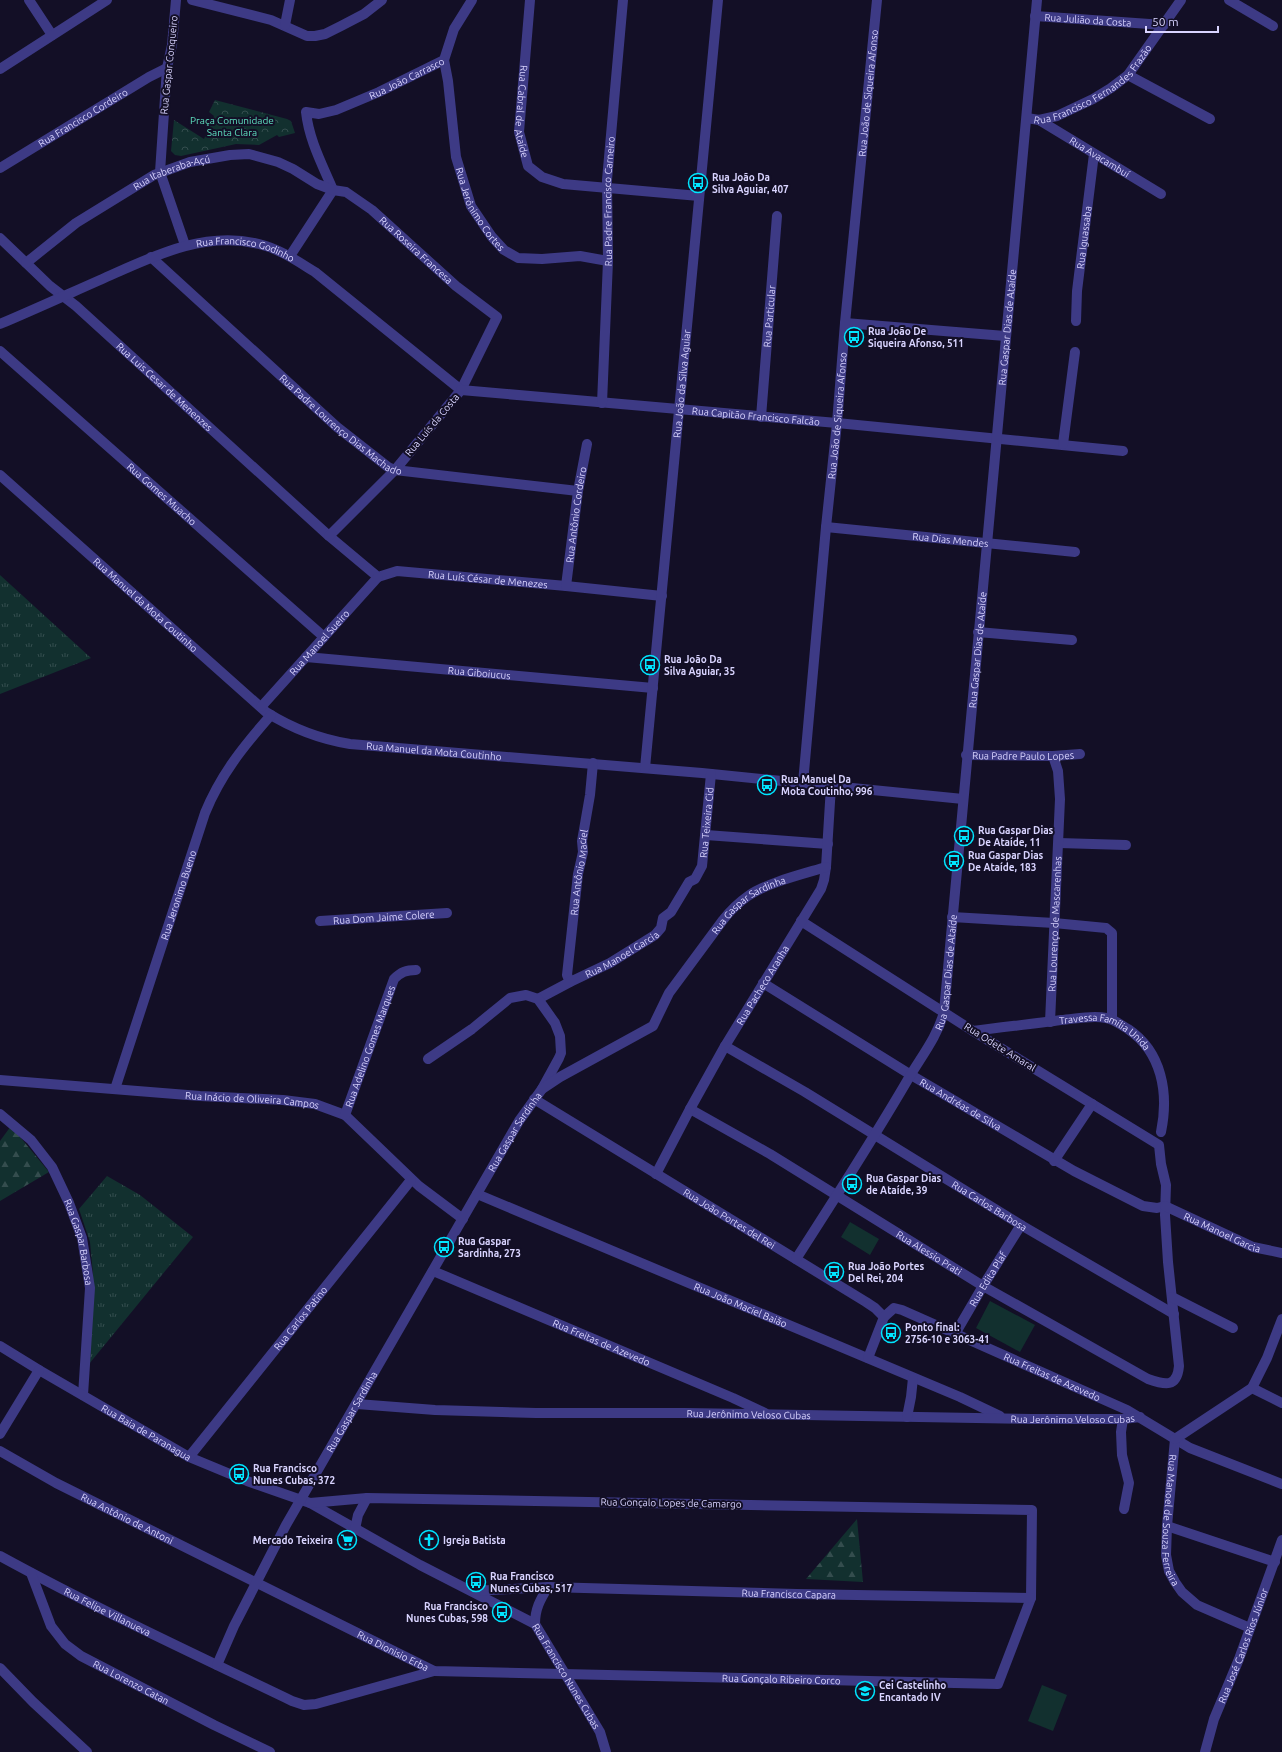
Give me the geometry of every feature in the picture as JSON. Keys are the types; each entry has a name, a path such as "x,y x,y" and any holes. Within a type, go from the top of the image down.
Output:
{"street":[{"path":"29,0 52,35"},
{"path":"0,69 107,0"},
{"name":"Rua Gaspar Conqueiro","path":"176,0 172,45 167,68 160,172 185,245"},
{"path":"192,0 285,25 307,36 325,34 364,14 382,0"},
{"path":"285,25 290,0"},
{"name":"Rua João Carrasco","path":"333,190 309,133 306,112 318,114 336,110 379,92 444,60 454,29 472,0"},
{"name":"Rua Cabral de Ataíde","path":"530,0 519,132 528,166 552,182 562,184 699,196"},
{"name":"Rua Padre Francisco Carneiro","path":"602,403 608,261 607,188 623,0"},
{"name":"Rua João da Silva Aguiar","path":"645,768 718,0"},
{"name":"Rua João de Siqueira Afonso","path":"803,783 826,527 838,423 845,323 878,0"},
{"name":"Rua Gaspar Dias de Ataíde","path":"796,1258 875,1135 910,1075 936,1035 944,1012 966,756 1037,0"},
{"name":"Rua Francisco Fernandes Frazão","path":"1027,118 1039,120 1057,116 1093,99 1128,75 1181,0"},
{"path":"1229,0 1273,26"},
{"name":"Rua Julião da Costa","path":"1035,16 1164,25"},
{"name":"Rua Jerônimo Cortes","path":"444,60 448,81 456,157 471,206 492,237 504,250 518,258 542,259 580,256 608,261"},
{"name":"Rua Francisco Cordeiro","path":"0,168 149,77 167,68"},
{"path":"1128,75 1210,119"},
{"name":"Rua Avacambuí","path":"1039,120 1161,194"},
{"name":"Rua Itaberaba-Açú","path":"26,263 76,223 130,188 160,172 190,162 230,155 249,154 278,162 316,184 333,190"},
{"name":"Rua Iguassaba","path":"1076,321 1077,291 1094,154"},
{"path":"290,256 333,190"},
{"name":"Rua Roseira Francesa","path":"333,190 346,192 372,210 456,286 497,317"},
{"name":"Rua Particular","path":"761,417 777,216"},
{"name":"Rua Luis Cesar de Menenzes","path":"0,238 62,296 76,306 329,536"},
{"name":"Rua Francisco Godinho","path":"0,324 151,257 185,245 209,241 231,240 258,244 290,256 315,272 461,390"},
{"name":"Rua Padre Lourenço Dias Machado","path":"151,257 337,427 395,470 578,491"},
{"name":"Rua Luís da Costa","path":"329,536 395,470 461,390 497,317"},
{"path":"845,323 1005,336"},
{"name":"Rua Gomes Muacho","path":"0,351 324,637"},
{"path":"1063,444 1075,352"},
{"name":"Rua Capitão Francisco Falcão","path":"461,390 838,423 1123,451"},
{"name":"Rua Antônio Cordeiro","path":"566,586 578,491 588,444"},
{"name":"Rua Manuel da Mota Coutinho","path":"0,475 261,707 271,715 319,738 350,744 593,763 963,799"},
{"name":"Rua Dias Mendes","path":"826,527 1075,552"},
{"path":"329,536 378,577"},
{"name":"Rua Luís César de Menezes","path":"378,577 397,571 662,596"},
{"name":"Rua Manoel Sueiro","path":"261,707 378,577"},
{"path":"978,632 1072,640"},
{"name":"Rua Giboiucus","path":"306,657 652,688"},
{"name":"Rua Jeronimo Bueno","path":"115,1089 210,800 239,751 271,715"},
{"name":"Rua Padre Paulo Lopes","path":"966,756 1053,756 1080,754"},
{"name":"Rua Lourenço de Mascarenhas","path":"1050,1022 1060,799 1058,771 1053,756"},
{"name":"Rua Antônio Maciel","path":"570,982 567,975 578,874 582,852 582,841 590,795 593,763"},
{"name":"Rua Teixeira Cid","path":"700,871 704,858 711,774"},
{"name":"Rua Pacheco Aranha","path":"656,1174 725,1046 821,889 826,867 831,786"},
{"path":"706,835 828,844"},
{"path":"1059,843 1126,845"},
{"name":"Rua Gaspar Sardinha","path":"257,1583 306,1501 357,1404 463,1218 519,1121 534,1099 542,1089 560,1077 653,1026 669,993 723,920 733,908 749,895 779,882 826,867"},
{"name":"Rua Manoel Garcia","path":"538,999 610,963 655,936 660,928 663,918 671,912 689,882 695,879 700,871"},
{"name":"Rua Dom Jaime Colere","path":"320,921 448,913"},
{"path":"952,917 1054,923 1106,928 1112,933 1112,1019"},
{"name":"Rua Odete Amaral","path":"801,921 973,1031 1159,1146 1161,1164 1166,1185 1165,1206"},
{"name":"Rua Adelino Gomes Marques","path":"345,1115 394,980 399,974 406,970 416,970"},
{"name":"Rua Andréas de Silva","path":"763,983 910,1075 1054,1160 1143,1206 1156,1208 1165,1206"},
{"path":"428,1059 478,1025 510,998 526,995 538,999 555,1023 560,1040 561,1053 542,1089"},
{"name":"Travessa Família Unida","path":"973,1031 1101,1017 1112,1019 1131,1031 1143,1041 1155,1061 1162,1078 1164,1095 1164,1120 1162,1132"},
{"name":"Rua Carlos Barbosa","path":"725,1046 805,1092 1021,1225 1174,1314"},
{"name":"Rua Inácio de Oliveira Campos","path":"0,1080 200,1096 283,1100 315,1104 345,1115 411,1180 463,1218"},
{"name":"Rua João Portes del Rei","path":"534,1099 796,1258 875,1308 884,1317"},
{"path":"1054,1160 1092,1104"},
{"name":"Rua Alessio Prati","path":"690,1109 770,1154 983,1286 1148,1379 1162,1384 1172,1382 1178,1375 1179,1366 1174,1314"},
{"name":"Rua Gaspar Barbosa","path":"0,1114 31,1140 52,1167 69,1203 82,1238 90,1288 83,1395"},
{"name":"Rua Carlos Patino","path":"189,1457 411,1180"},
{"name":"Rua João Maciel Baião","path":"477,1194 960,1397 1003,1418"},
{"path":"1165,1206 1168,1262 1174,1314"},
{"name":"Rua Manoel Garcia","path":"1165,1206 1253,1247 1282,1253"},
{"name":"Rua Edita Plaf","path":"955,1334 1021,1225"},
{"name":"Rua Freitas de Azevedo","path":"433,1271 733,1398 769,1415"},
{"path":"1172,1297 1233,1328"},
{"name":"Rua Freitas de Azevedo","path":"884,1317 890,1310 898,1308 1140,1417 1204,1455 1282,1484"},
{"path":"868,1358 884,1317"},
{"name":"Rua Manoel de Souza Ferreira","path":"1250,1628 1197,1605 1182,1592 1170,1571 1166,1555 1167,1526 1175,1439 1252,1388 1267,1358 1282,1319"},
{"name":"Rua Baia de Paranagua","path":"0,1346 189,1457 306,1501"},
{"path":"0,1434 39,1370"},
{"path":"907,1417 913,1378"},
{"path":"1252,1388 1282,1403"},
{"name":"Rua Jerônimo Veloso Cubas","path":"357,1404 435,1410 1003,1418 1123,1419 1140,1417"},
{"path":"1123,1419 1121,1432 1122,1456 1129,1483 1124,1509"},
{"name":"Rua Antônio de Antoni","path":"0,1450 56,1483 257,1583"},
{"path":"355,1529 358,1515 367,1498"},
{"name":"Rua Gonçalo Lopes de Camargo","path":"306,1501 367,1498 1032,1510 1030,1598"},
{"name":"Rua Francisco Nunes Cubas","path":"306,1501 420,1565 535,1624 600,1732 606,1752"},
{"path":"1167,1526 1276,1562"},
{"name":"Rua José Carlos Rios Júnior","path":"1205,1752 1214,1719 1239,1659 1276,1562 1282,1540"},
{"name":"Rua Felipe Villanueva","path":"0,1556 31,1573 217,1665 292,1701 304,1705 316,1704 434,1671"},
{"name":"Rua Lorenzo Catan","path":"31,1573 51,1626 65,1644 81,1656 214,1725 270,1752"},
{"path":"217,1665 234,1626 257,1583"},
{"name":"Rua Dionisio Erba","path":"257,1583 434,1671 565,1674"},
{"path":"535,1624 535,1612 538,1602 548,1587"},
{"name":"Rua Francisco Capara","path":"473,1591 548,1587 781,1594 1030,1598"},
{"name":"Rua Gonçalo Ribeiro Corco","path":"565,1674 998,1684 1030,1598"},
{"path":"0,1668 33,1702 87,1752"}],"green space":[{"name":"Praça Comunidade Santa Clara","path":"215,100 287,119 291,121 295,133 279,137 277,135 259,145 236,144 181,156 175,155 171,151 174,120 204,139 214,116 209,112"},
{"path":"0,575 91,658 0,694"},
{"path":"11,1126 49,1172 0,1201 0,1141"},
{"path":"107,1176 140,1195 193,1237 89,1364 93,1274 90,1242 79,1209"},
{"path":"850,1222 879,1239 870,1255 841,1237"},
{"path":"990,1301 1035,1325 1020,1352 976,1328"},
{"path":"857,1519 863,1582 806,1579"},
{"path":"1042,1685 1067,1695 1053,1731 1028,1721"}],"place":[{"name":"Rua João Da Silva Aguiar, 407","path":"698,183"},
{"name":"Rua João De Siqueira Afonso, 511","path":"854,337"},
{"name":"Rua João Da Silva Aguiar, 35","path":"650,665"},
{"name":"Rua Manuel Da Mota Coutinho, 996","path":"767,785"},
{"name":"Rua Gaspar Dias De Ataíde, 11","path":"964,836"},
{"name":"Rua Gaspar Dias De Ataíde, 183","path":"954,861"},
{"name":"Rua Gaspar Dias de Ataíde, 39","path":"852,1184"},
{"name":"Rua Gaspar Sardinha, 273","path":"444,1247"},
{"name":"Rua João Portes Del Rei, 204","path":"834,1272"},
{"name":"Ponto final: 2756-10 e 3063-41","path":"891,1333"},
{"name":"Rua Francisco Nunes Cubas, 372","path":"239,1474"},
{"name":"Mercado Teixeira","path":"347,1540"},
{"name":"Igreja Batista","path":"429,1540"},
{"name":"Rua Francisco Nunes Cubas, 517","path":"476,1582"},
{"name":"Rua Francisco Nunes Cubas, 598","path":"502,1612"},
{"name":"Cei Castelinho Encantado IV","path":"865,1691"}]}
